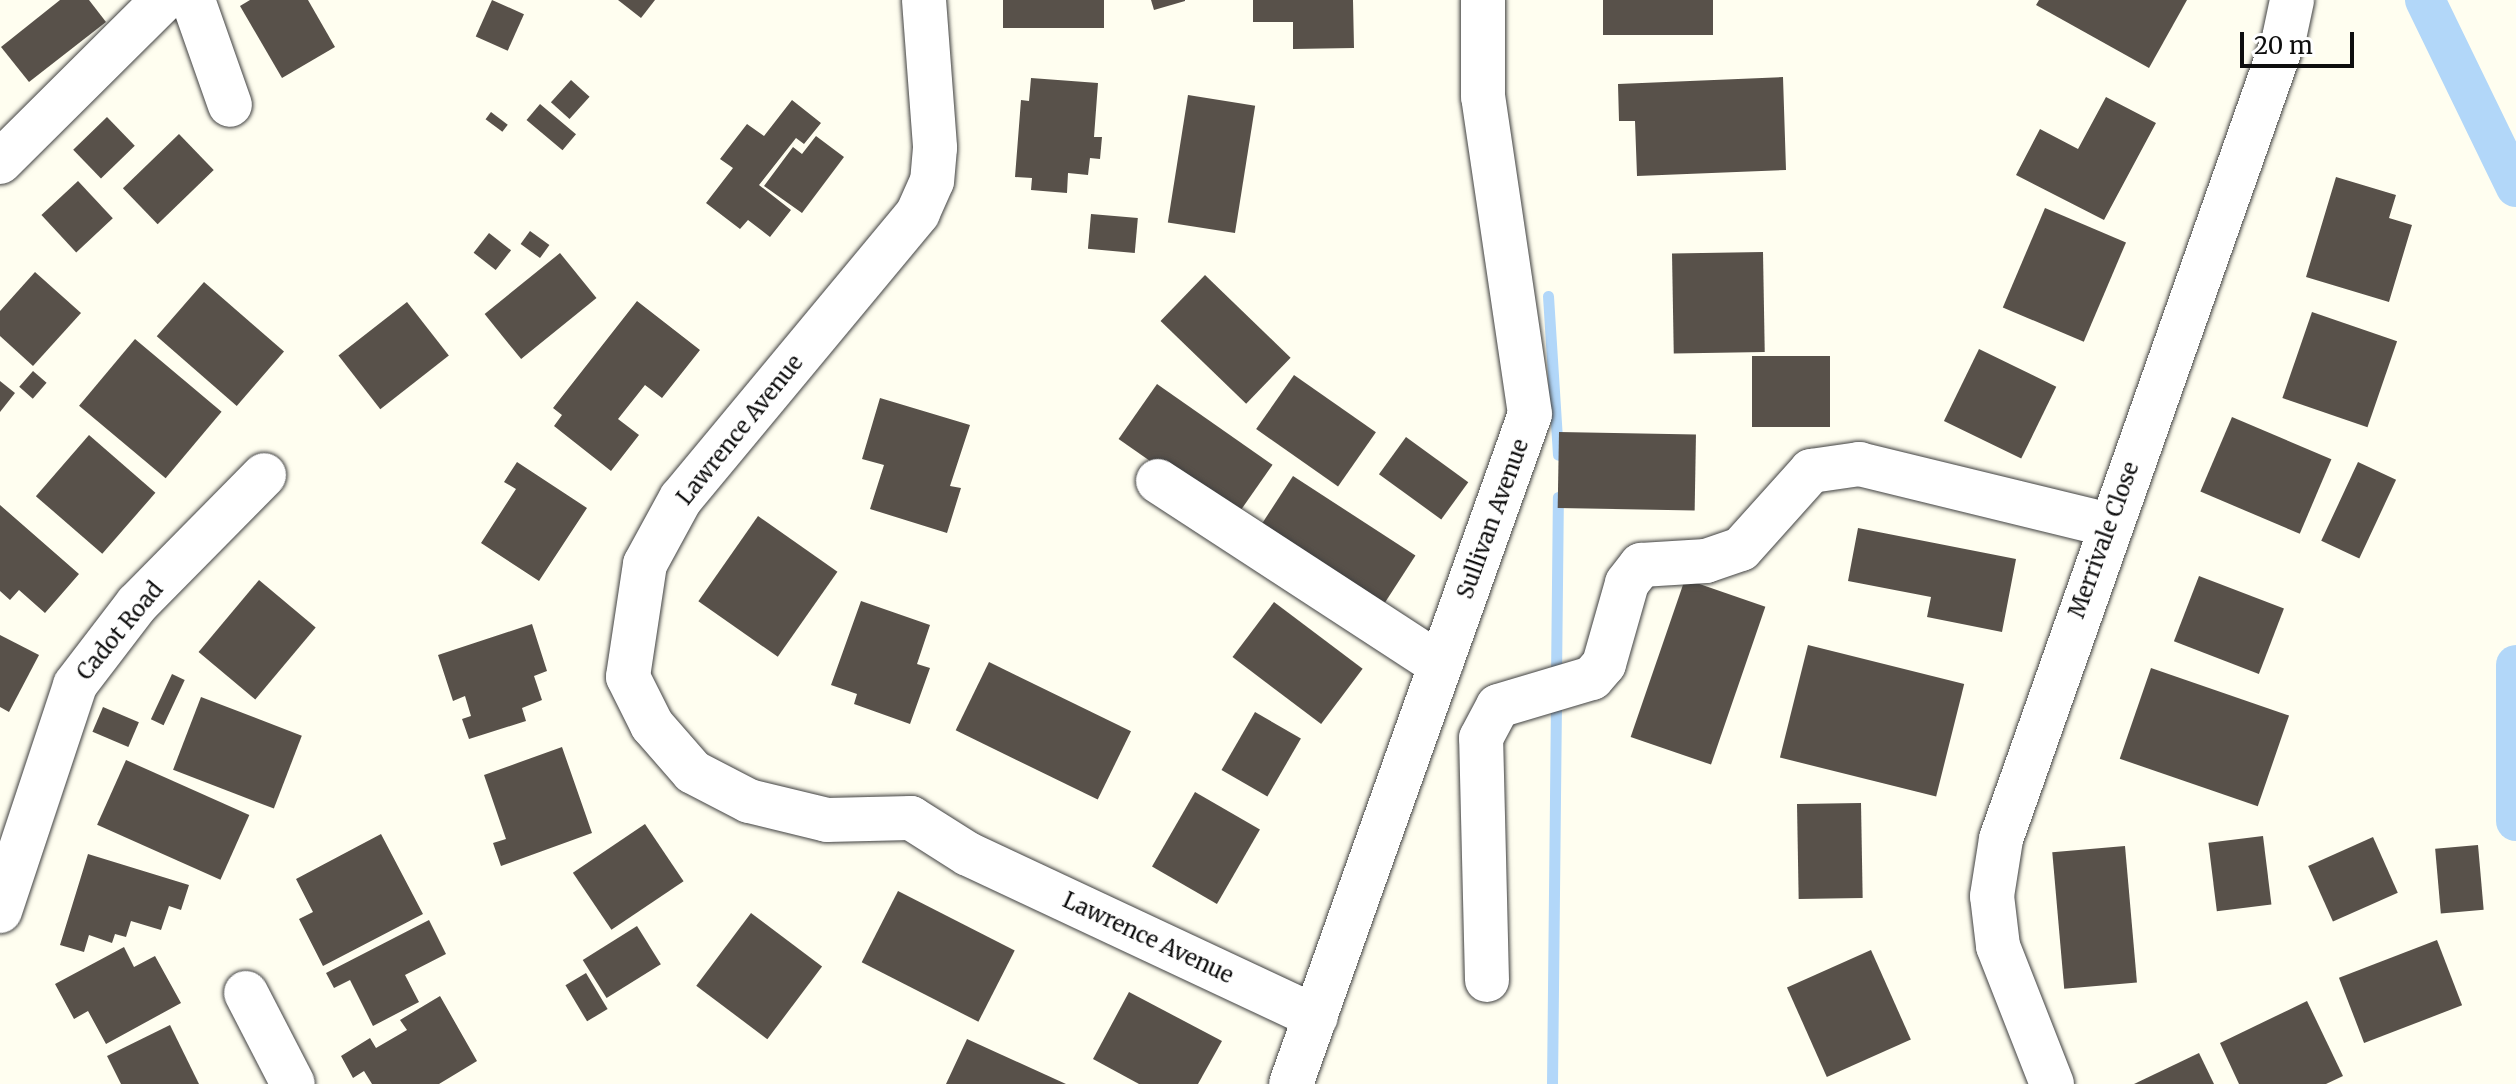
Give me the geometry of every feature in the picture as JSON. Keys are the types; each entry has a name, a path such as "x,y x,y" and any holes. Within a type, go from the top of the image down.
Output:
{"street":[{"path":"0,162 163,0"},
{"path":"193,0 230,105"},
{"name":"Lawrence Avenue","path":"924,0 935,148 923,203 681,498 645,564 628,677 652,725 693,772 749,801 827,820 911,818 968,854 1316,1017"},
{"name":"Sullivan Avenue","path":"1291,1084 1530,414 1483,97 1483,0"},
{"name":"Merrivale Close","path":"2052,1084 1998,946 1992,896 2015,788 2284,38 2292,0"},
{"path":"1487,980 1481,738 1498,706 1592,678 1604,664 1627,583 1641,565 1706,561 1741,549 1811,471 1859,464 2109,525"},
{"name":"Cadot Road","path":"0,911 75,685 137,604 264,475"},
{"path":"1158,481 1440,665"},
{"path":"1417,733 1481,774"},
{"path":"246,993 293,1084"}],"building":[{"path":"60,0 89,0 106,22 29,82 1,47"},
{"path":"250,0 308,0 335,47 282,78 240,6"},
{"path":"492,0 524,14 508,51 476,37"},
{"path":"618,0 655,0 641,18"},
{"path":"1003,0 1104,0 1104,28 1003,28"},
{"path":"1151,0 1185,0 1185,1 1154,10"},
{"path":"1253,0 1353,0 1354,48 1293,49 1293,22 1253,22"},
{"path":"1603,0 1713,0 1713,35 1603,35"},
{"path":"2039,0 2187,0 2149,68 2036,5"},
{"path":"1783,77 1786,170 1637,176 1635,121 1619,121 1618,84"},
{"path":"1031,78 1098,83 1094,137 1102,137 1100,159 1090,158 1088,175 1068,173 1067,193 1031,190 1032,178 1015,177 1021,100 1029,101"},
{"path":"571,80 590,97 570,119 551,102"},
{"path":"1188,95 1255,106 1235,233 1168,222"},
{"path":"2106,97 2156,123 2104,220 2016,175 2040,129 2078,149"},
{"path":"792,100 821,123 804,144 796,138 759,185 791,210 770,237 748,220 740,229 706,203 733,168 720,159 747,124 764,136"},
{"path":"540,104 576,134 563,150 527,120"},
{"path":"491,112 508,125 502,132 486,119"},
{"path":"107,117 135,146 101,178 73,150"},
{"path":"179,134 214,170 158,224 123,188"},
{"path":"816,136 844,157 802,213 764,186 793,147 802,154"},
{"path":"2336,177 2396,195 2389,218 2412,225 2389,302 2306,277"},
{"path":"78,181 113,218 76,252 41,215"},
{"path":"2045,208 2126,242 2084,342 2003,307"},
{"path":"1091,214 1138,218 1135,253 1088,249"},
{"path":"530,231 549,245 540,258 521,244"},
{"path":"489,233 511,250 496,270 474,253"},
{"path":"1763,252 1765,352 1674,354 1672,254"},
{"path":"560,253 597,298 521,359 485,314"},
{"path":"35,272 81,313 33,366 0,336 0,311"},
{"path":"1205,275 1291,358 1246,404 1161,321"},
{"path":"204,282 284,352 237,406 157,336"},
{"path":"637,301 700,350 662,398 645,385 618,419 639,435 611,471 554,426 562,415 553,408"},
{"path":"407,302 449,356 380,409 338,356"},
{"path":"2312,312 2397,341 2367,427 2282,398"},
{"path":"135,339 222,412 166,478 79,406"},
{"path":"1979,349 2056,387 2021,459 1944,421"},
{"path":"1752,356 1830,356 1830,427 1752,427"},
{"path":"33,371 47,383 33,399 19,387"},
{"path":"1294,375 1376,432 1338,486 1256,429"},
{"path":"0,381 15,393 0,412"},
{"path":"1157,384 1273,465 1234,520 1119,439"},
{"path":"880,398 970,425 950,486 961,488 947,533 870,509 884,465 862,459"},
{"path":"2232,417 2331,459 2300,534 2200,492"},
{"path":"1559,432 1696,434 1695,510 1558,508"},
{"path":"89,435 155,493 102,554 36,496"},
{"path":"1406,437 1468,482 1441,519 1379,474"},
{"path":"517,462 587,508 539,581 481,543 516,489 504,482"},
{"path":"2358,462 2396,480 2359,559 2321,541"},
{"path":"1293,476 1415,556 1378,613 1255,534"},
{"path":"0,505 79,574 45,613 19,590 10,600 0,591"},
{"path":"758,516 837,572 778,657 698,601"},
{"path":"1858,528 2016,559 2002,632 1927,617 1931,597 1848,581"},
{"path":"2199,576 2284,609 2259,674 2174,641"},
{"path":"1685,579 1765,607 1711,765 1631,737"},
{"path":"259,580 316,628 255,700 199,652"},
{"path":"861,601 930,625 917,664 930,668 910,724 854,704 857,694 831,685"},
{"path":"1274,602 1363,669 1321,724 1232,657"},
{"path":"532,624 547,671 534,676 542,700 522,708 526,721 469,739 462,719 471,716 465,696 453,701 438,655"},
{"path":"0,635 39,655 9,712 0,707"},
{"path":"1808,645 1964,684 1936,797 1780,758"},
{"path":"989,662 1131,731 1098,800 956,730"},
{"path":"2151,668 2289,716 2258,806 2120,759"},
{"path":"172,674 185,680 164,725 151,719"},
{"path":"201,697 302,736 274,809 173,770"},
{"path":"103,707 139,722 128,747 92,732"},
{"path":"1255,712 1301,738 1267,797 1222,770"},
{"path":"562,747 592,833 501,866 493,843 506,839 484,775"},
{"path":"126,760 249,815 220,880 97,825"},
{"path":"1195,792 1260,830 1217,904 1152,866"},
{"path":"1861,803 1863,898 1799,899 1797,804"},
{"path":"645,824 684,881 611,930 573,873"},
{"path":"381,834 423,914 323,966 299,919 313,912 296,879"},
{"path":"2263,836 2271,904 2217,911 2208,843"},
{"path":"2373,837 2398,893 2333,922 2308,866"},
{"path":"2478,845 2484,910 2441,914 2435,849"},
{"path":"2125,846 2137,982 2064,989 2052,852"},
{"path":"88,854 189,885 181,910 169,906 161,930 131,921 126,937 115,934 112,943 89,935 84,952 60,945"},
{"path":"898,891 1015,950 978,1022 862,962"},
{"path":"751,913 822,967 767,1039 696,986"},
{"path":"429,920 446,954 405,975 419,1002 373,1026 350,980 334,988 326,973"},
{"path":"637,926 661,964 607,998 583,960"},
{"path":"2437,940 2462,1005 2364,1043 2339,978"},
{"path":"124,947 134,967 155,956 181,1003 106,1044 88,1011 74,1019 55,984"},
{"path":"1871,950 1911,1040 1827,1077 1787,987"},
{"path":"586,973 608,1009 587,1021 565,985"},
{"path":"1129,992 1222,1041 1198,1084 1139,1084 1093,1059"},
{"path":"440,996 477,1061 439,1084 372,1084 364,1071 353,1078 341,1056 370,1038 376,1048 407,1030 400,1020"},
{"path":"2307,1001 2343,1076 2326,1084 2239,1084 2220,1043"},
{"path":"170,1025 199,1084 121,1084 107,1056"},
{"path":"967,1039 1066,1084 946,1084"},
{"path":"2199,1053 2214,1084 2134,1084"}],"waterway":[{"path":"2425,0 2516,187"},
{"path":"1548,296 1558,455"},
{"path":"1556,679 1558,497"},
{"path":"2516,665 2516,821"},
{"path":"1552,1084 1556,697"}]}
